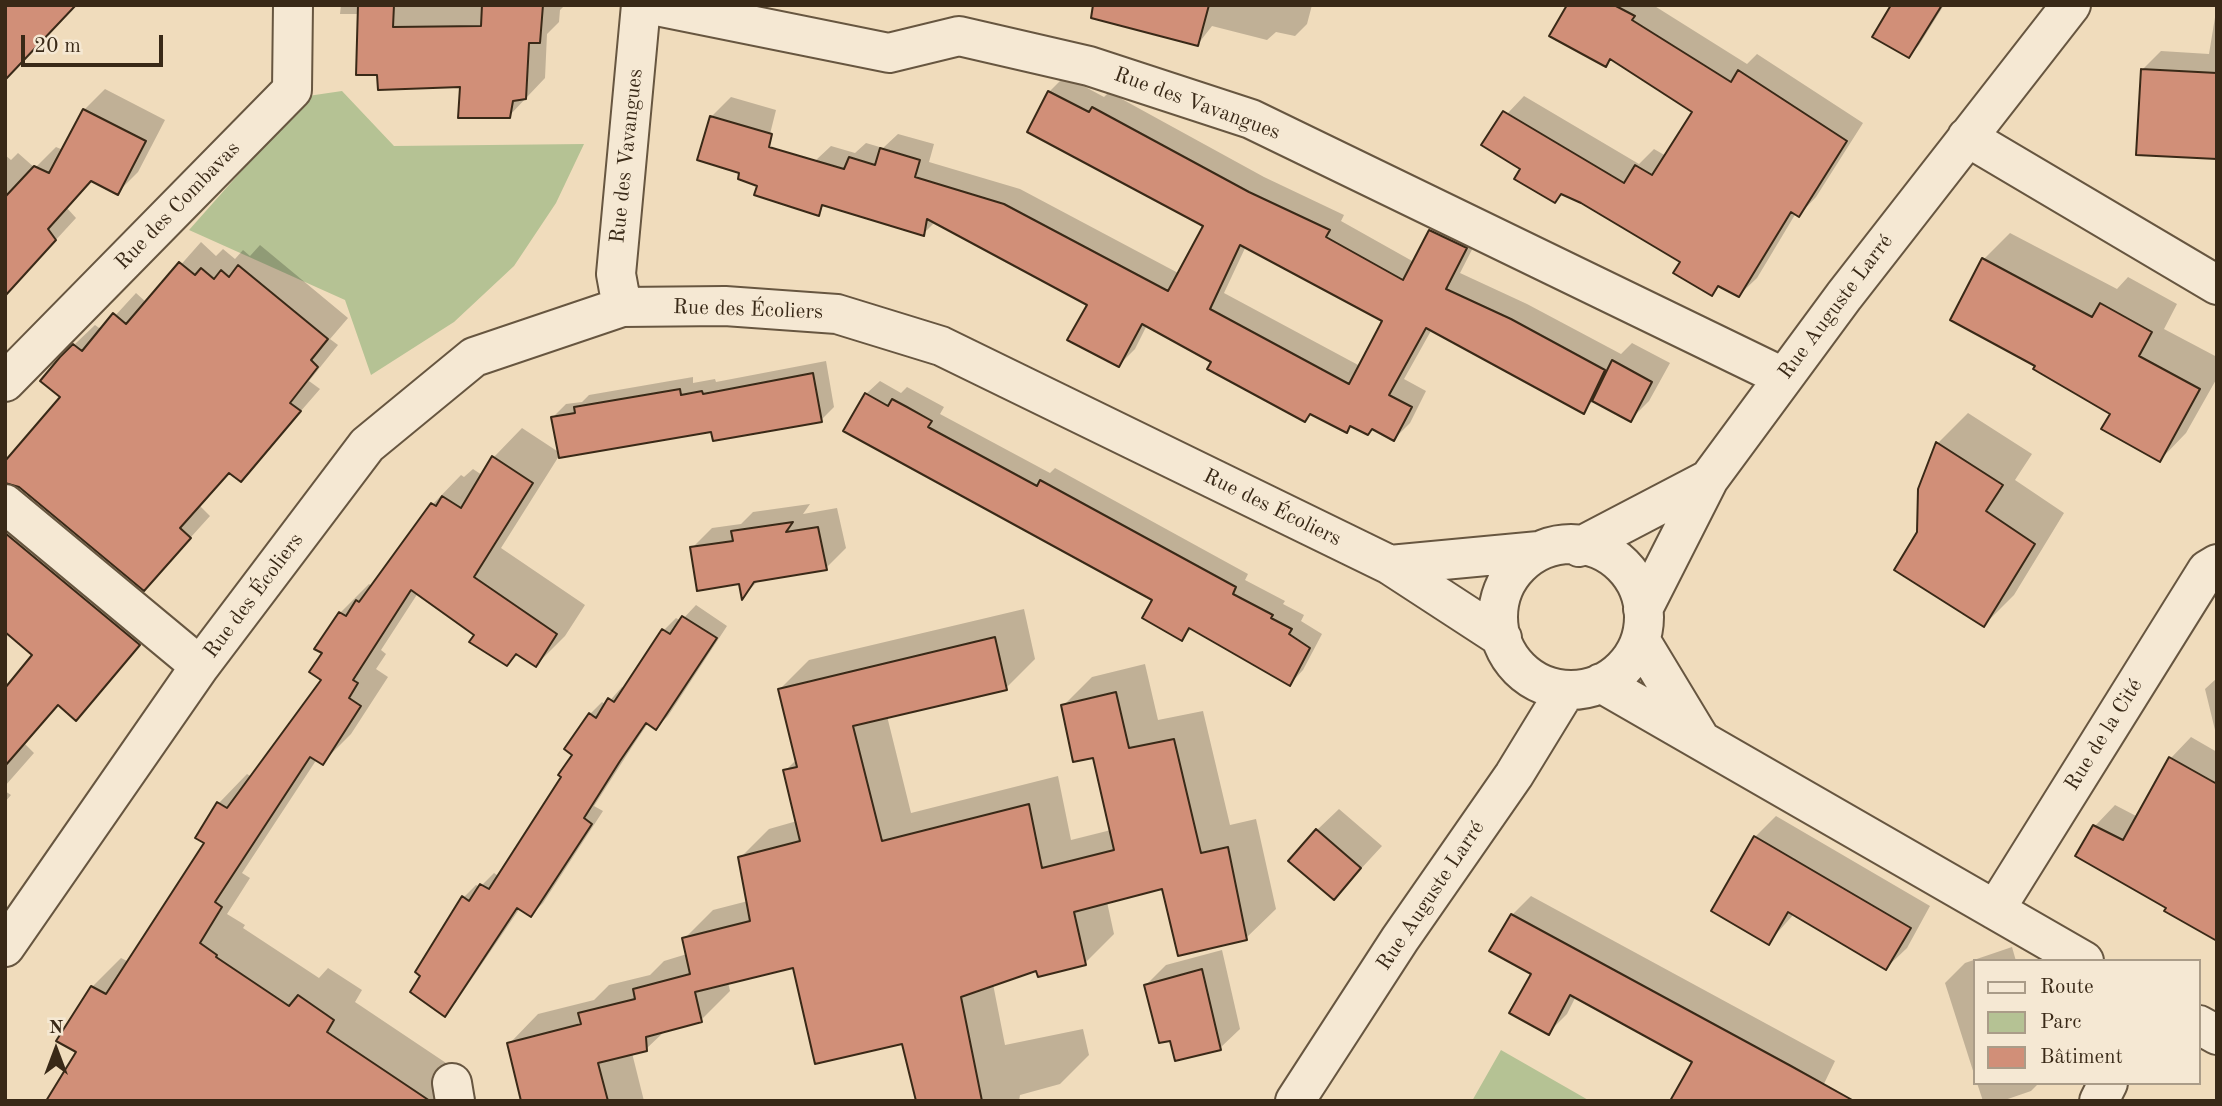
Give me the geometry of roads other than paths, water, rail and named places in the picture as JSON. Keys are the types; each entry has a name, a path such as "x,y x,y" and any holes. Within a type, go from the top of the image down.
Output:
{"street":[{"name":"Rue des Combavas","path":"5,382 292,90 293,5"},
{"name":"Rue des Vavangues","path":"622,307 616,274 641,5"},
{"name":"Rue des Vavangues","path":"652,5 889,53 959,36 1090,66 1251,119 1783,377"},
{"name":"Rue Auguste Larré","path":"1642,625 1709,479 1783,377 2071,5"},
{"path":"1967,137 2217,285"},
{"name":"Rue des Écoliers","path":"5,947 200,666 367,445 474,357 622,307 725,306 837,314 941,346 1390,565 1502,638"},
{"name":"Rue Auguste Larré","path":"1579,547 1709,479"},
{"name":"Rue des Écoliers","path":"5,503 200,666"},
{"path":"1390,565 1539,551 1568,544 1612,556 1630,573 1642,596 1642,625 1620,672 1583,687"},
{"path":"1539,551 1516,568 1501,593 1497,620 1504,648 1519,669 1541,684 1583,687 1700,739 2081,959"},
{"name":"Rue de la Cité","path":"1995,910 2207,569 2217,564"},
{"path":"1642,625 1700,739"},
{"name":"Rue Auguste Larré","path":"1295,1101 1400,939 1514,775 1583,687"},
{"path":"2201,1026 2217,1035"},
{"path":"2099,1101 2107,1085"}]}
